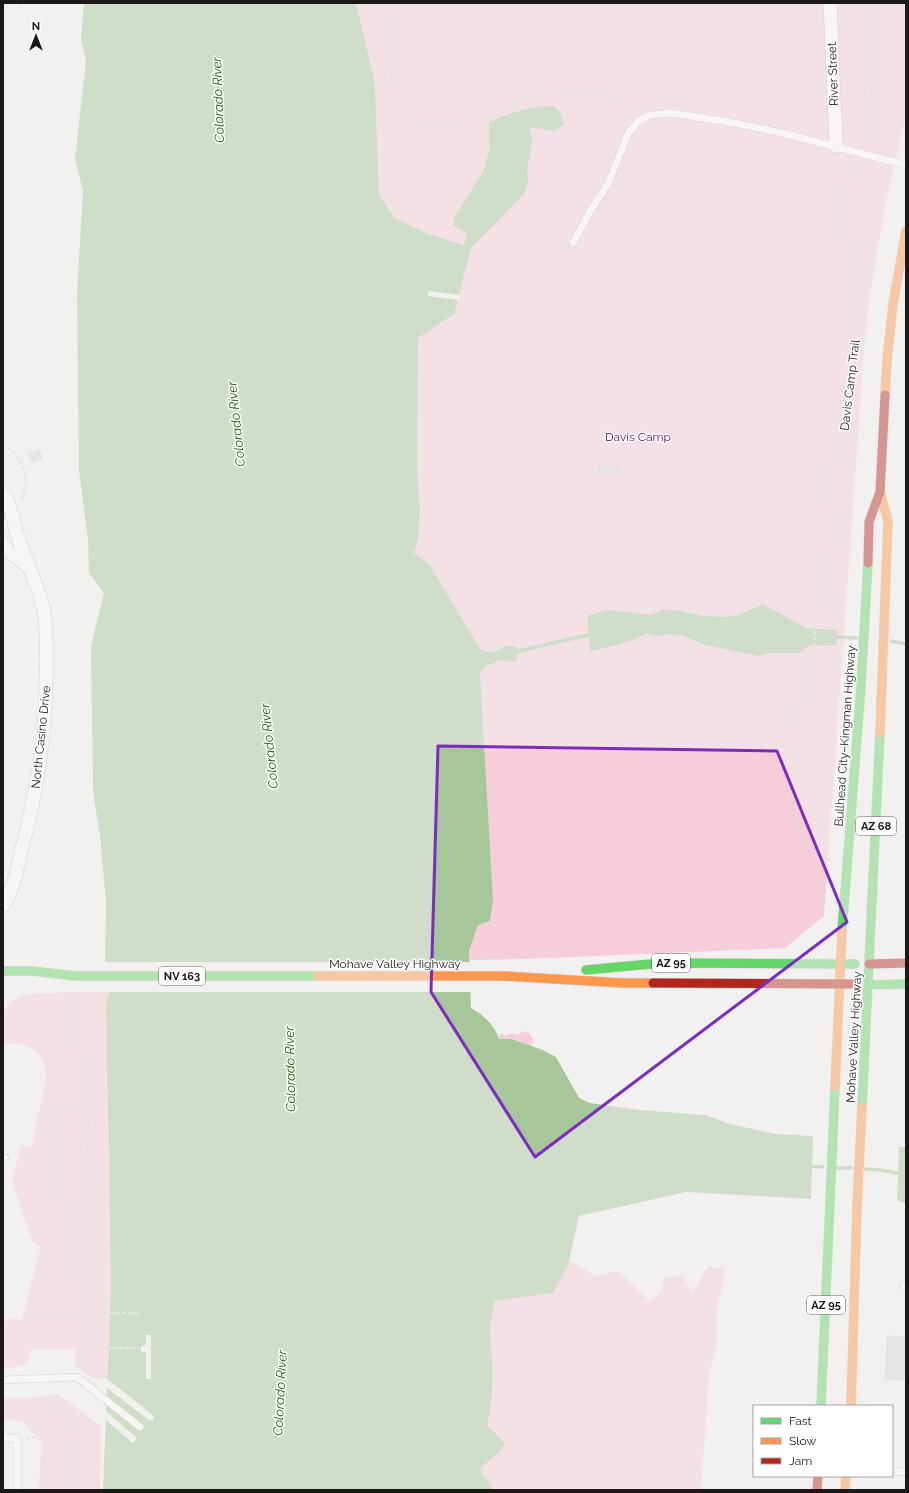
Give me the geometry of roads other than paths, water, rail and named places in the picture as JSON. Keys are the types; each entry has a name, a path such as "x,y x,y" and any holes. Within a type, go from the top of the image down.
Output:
{"main road":[{"name":"Bullhead City–Kingman Highway","path":"839,984 862,686 869,522 880,492 887,361 893,304 906,231"},
{"name":"Bullhead City–Kingman Highway","path":"869,964 876,835 888,521 880,492"},
{"name":"Mohave Valley Highway","path":"503,976 661,963 869,964 857,1207 851,1405"},
{"path":"869,964 906,964"},
{"name":"NV 163","path":"3,971 32,970 76,976 288,976"},
{"name":"NV 163","path":"41,981 76,976"},
{"name":"Mohave Valley Highway","path":"288,976 503,976 623,983 839,984 821,1405"},
{"path":"839,984 906,984"},
{"path":"817,1490 818,1477"},
{"path":"845,1490 846,1477"}],"street":[{"name":"River Street","path":"830,3 836,146"},
{"name":"North Casino Drive","path":"3,906 14,880 33,808 42,748 47,688 46,627 40,596 20,544 6,496"},
{"name":"North Casino Drive","path":"3,544 28,567"}],"lane":[{"path":"573,243 591,210 608,184 628,134 638,121 650,116 670,113 729,122 836,146 906,165"},
{"path":"3,1380 77,1377 140,1427"},
{"path":"3,1437 17,1439 17,1490"},
{"path":"893,1471 906,1472"}],"water":[{"name":"Colorado River","path":"84,3 356,3 375,84 379,195 395,218 426,233 463,245 467,234 453,225 454,218 484,170 489,149 489,122 513,113 545,106 554,106 561,114 564,125 553,131 529,127 532,138 527,169 528,181 524,194 471,248 454,314 418,338 417,468 420,508 419,534 414,553 429,564 480,649 489,652 499,650 506,646 517,647 516,662 500,660 490,665 486,665 480,674 493,899 490,921 478,925 469,951 471,1008 488,1021 499,1039 511,1039 543,1050 556,1057 579,1098 590,1103 639,1110 705,1115 730,1124 776,1134 813,1136 811,1199 686,1192 579,1216 568,1266 553,1293 494,1301 490,1327 493,1376 491,1405 487,1425 505,1443 498,1453 481,1468 482,1475 491,1484 492,1490 103,1490 111,1285 106,1003 110,992 106,976 105,960 106,901 100,836 93,791 91,646 104,593 89,573 88,540 79,470 77,295 83,191 75,159 86,60 81,39"},
{"path":"763,604 806,628 837,630 837,645 808,646 800,653 771,653 759,656 705,645 685,636 668,634 656,636 646,633 627,642 590,651 587,616 607,610 652,615 663,609 703,616 726,617 739,615"},
{"path":"899,1147 906,1147 906,1204 897,1200"}],"waterway":[{"path":"514,652 592,634"},
{"path":"834,637 857,638"},
{"path":"891,641 906,644"},
{"path":"807,1166 823,1167"},
{"path":"837,1168 851,1168"},
{"path":"865,1169 881,1170 906,1175"}],"park label":[{"name":"Davis Camp","path":"638,437"}]}
